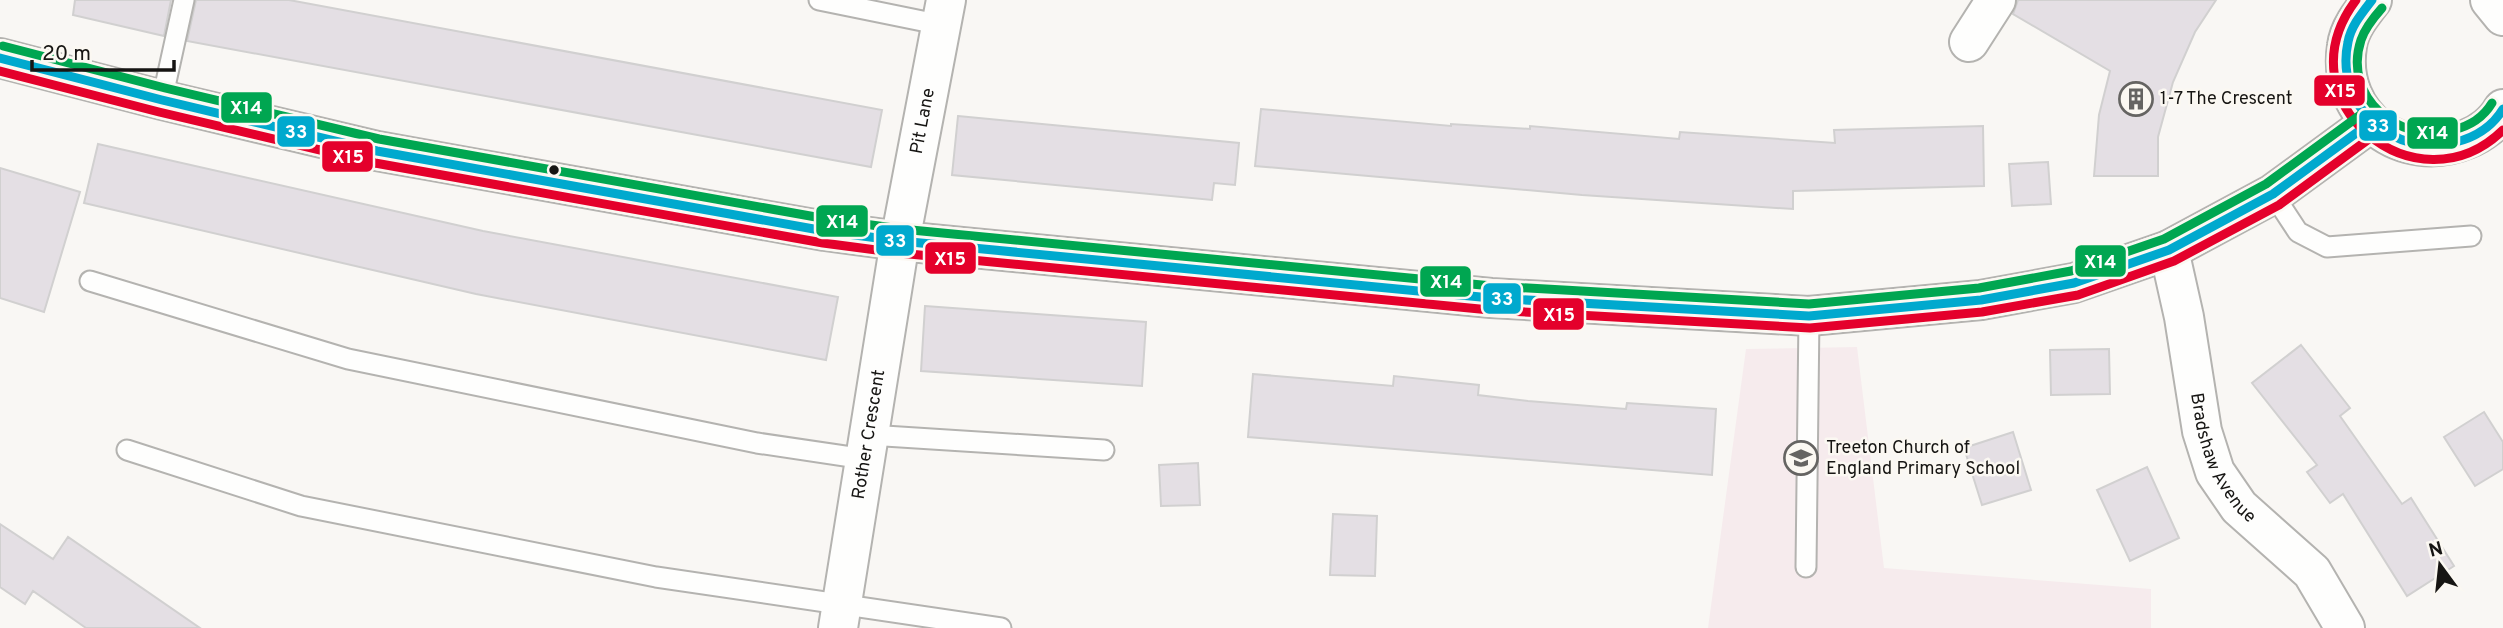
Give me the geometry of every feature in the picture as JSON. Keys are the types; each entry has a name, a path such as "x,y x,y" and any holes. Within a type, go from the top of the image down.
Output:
{"street":[{"path":"1969,42 1996,0"},
{"path":"2490,0 2503,16"},
{"path":"2359,6 2347,45 2345,73 2354,100 2370,123 2394,140 2422,148 2452,146 2495,129"},
{"name":"Pit Lane","path":"900,241 944,13"},
{"path":"0,58 377,151 825,231 900,241 1491,298 1809,316 1981,300 2074,283 2169,250 2273,194 2370,123"},
{"name":"Rother Crescent","path":"839,616 900,241"},
{"name":"Bradshaw Avenue","path":"2169,250 2184,317 2202,431 2216,472 2239,508 2312,572 2346,628"}],"lane":[{"path":"162,100 184,0"},
{"path":"819,0 944,13"},
{"path":"2273,194 2298,232 2326,247 2471,236"},
{"path":"90,281 348,359 757,443 1104,450"},
{"path":"1806,567 1809,316"},
{"path":"127,450 301,506 839,616 1001,628"}],"shaded area":[{"name":"Treeton Church of England Primary School","path":"1857,347 1884,568 2151,589 2151,628 1708,628 1746,349"}],"building":[{"path":"75,0 171,0 164,36 73,15"},
{"path":"196,0 289,0 882,110 871,167 187,41"},
{"name":"1-7 The Crescent","path":"2018,0 2216,0 2195,32 2173,82 2158,137 2158,176 2094,176 2099,115 2110,71 2013,14"},
{"path":"1261,109 1451,126 1530,129 1530,126 1679,139 1680,132 1835,143 1834,130 1983,126 1984,186 1793,191 1793,209 1582,195 1255,166"},
{"path":"958,116 1239,143 1235,185 1214,183 1212,200 952,175"},
{"path":"98,144 483,231 838,297 826,360 476,294 84,203"},
{"path":"2048,162 2051,204 2012,206 2009,164"},
{"path":"0,168 80,192 44,312 0,298"},
{"path":"925,306 1146,322 1142,386 921,371"},
{"path":"2301,345 2350,408 2340,416 2402,504 2411,498 2454,566 2407,596 2343,494 2330,503 2307,472 2317,465 2252,383"},
{"path":"2109,349 2110,394 2051,395 2050,350"},
{"path":"1253,374 1393,386 1394,376 1479,385 1478,395 1528,401 1626,409 1627,403 1716,409 1712,475 1248,437"},
{"path":"2484,412 2503,442 2503,469 2475,486 2444,437"},
{"path":"2013,432 2031,490 1982,505 1964,448"},
{"path":"1198,463 1200,505 1161,506 1159,465"},
{"path":"2147,467 2179,538 2130,561 2097,490"},
{"path":"1333,514 1377,516 1375,576 1330,575"},
{"path":"0,524 53,559 68,537 200,628 86,628 33,591 25,604 0,587"}],"transit line":[{"name":"X15","path":"2356,0 2337,38 2334,75 2346,108 2368,135 2398,153 2433,159 2469,153 2503,130"},
{"name":"33","path":"2372,0 2352,31 2346,65 2350,87 2360,106 2374,122 2391,135 2411,143 2433,145 2456,142 2477,134 2489,126 2503,109"},
{"name":"X14","path":"2382,8 2361,40 2357,61 2360,80 2368,97 2380,112 2395,123 2413,130 2433,133 2470,124 2492,103"},
{"name":"X14","path":"3,46 379,139 827,219 901,229 1492,286 1809,304 1979,288 2071,271 2164,239 2266,184 2363,113"},
{"name":"33","path":"0,58 377,151 825,231 900,241 1491,298 1809,316 1981,300 2074,283 2169,250 2273,194 2370,123"},
{"name":"X15","path":"0,71 375,163 823,243 899,253 1490,310 1810,328 1982,312 2078,295 2174,261 2279,205 2377,133"}],"place":[{"name":"1-7 The Crescent","path":"2136,99"},
{"name":"Treeton Church of England Primary School","path":"1801,458"}]}
